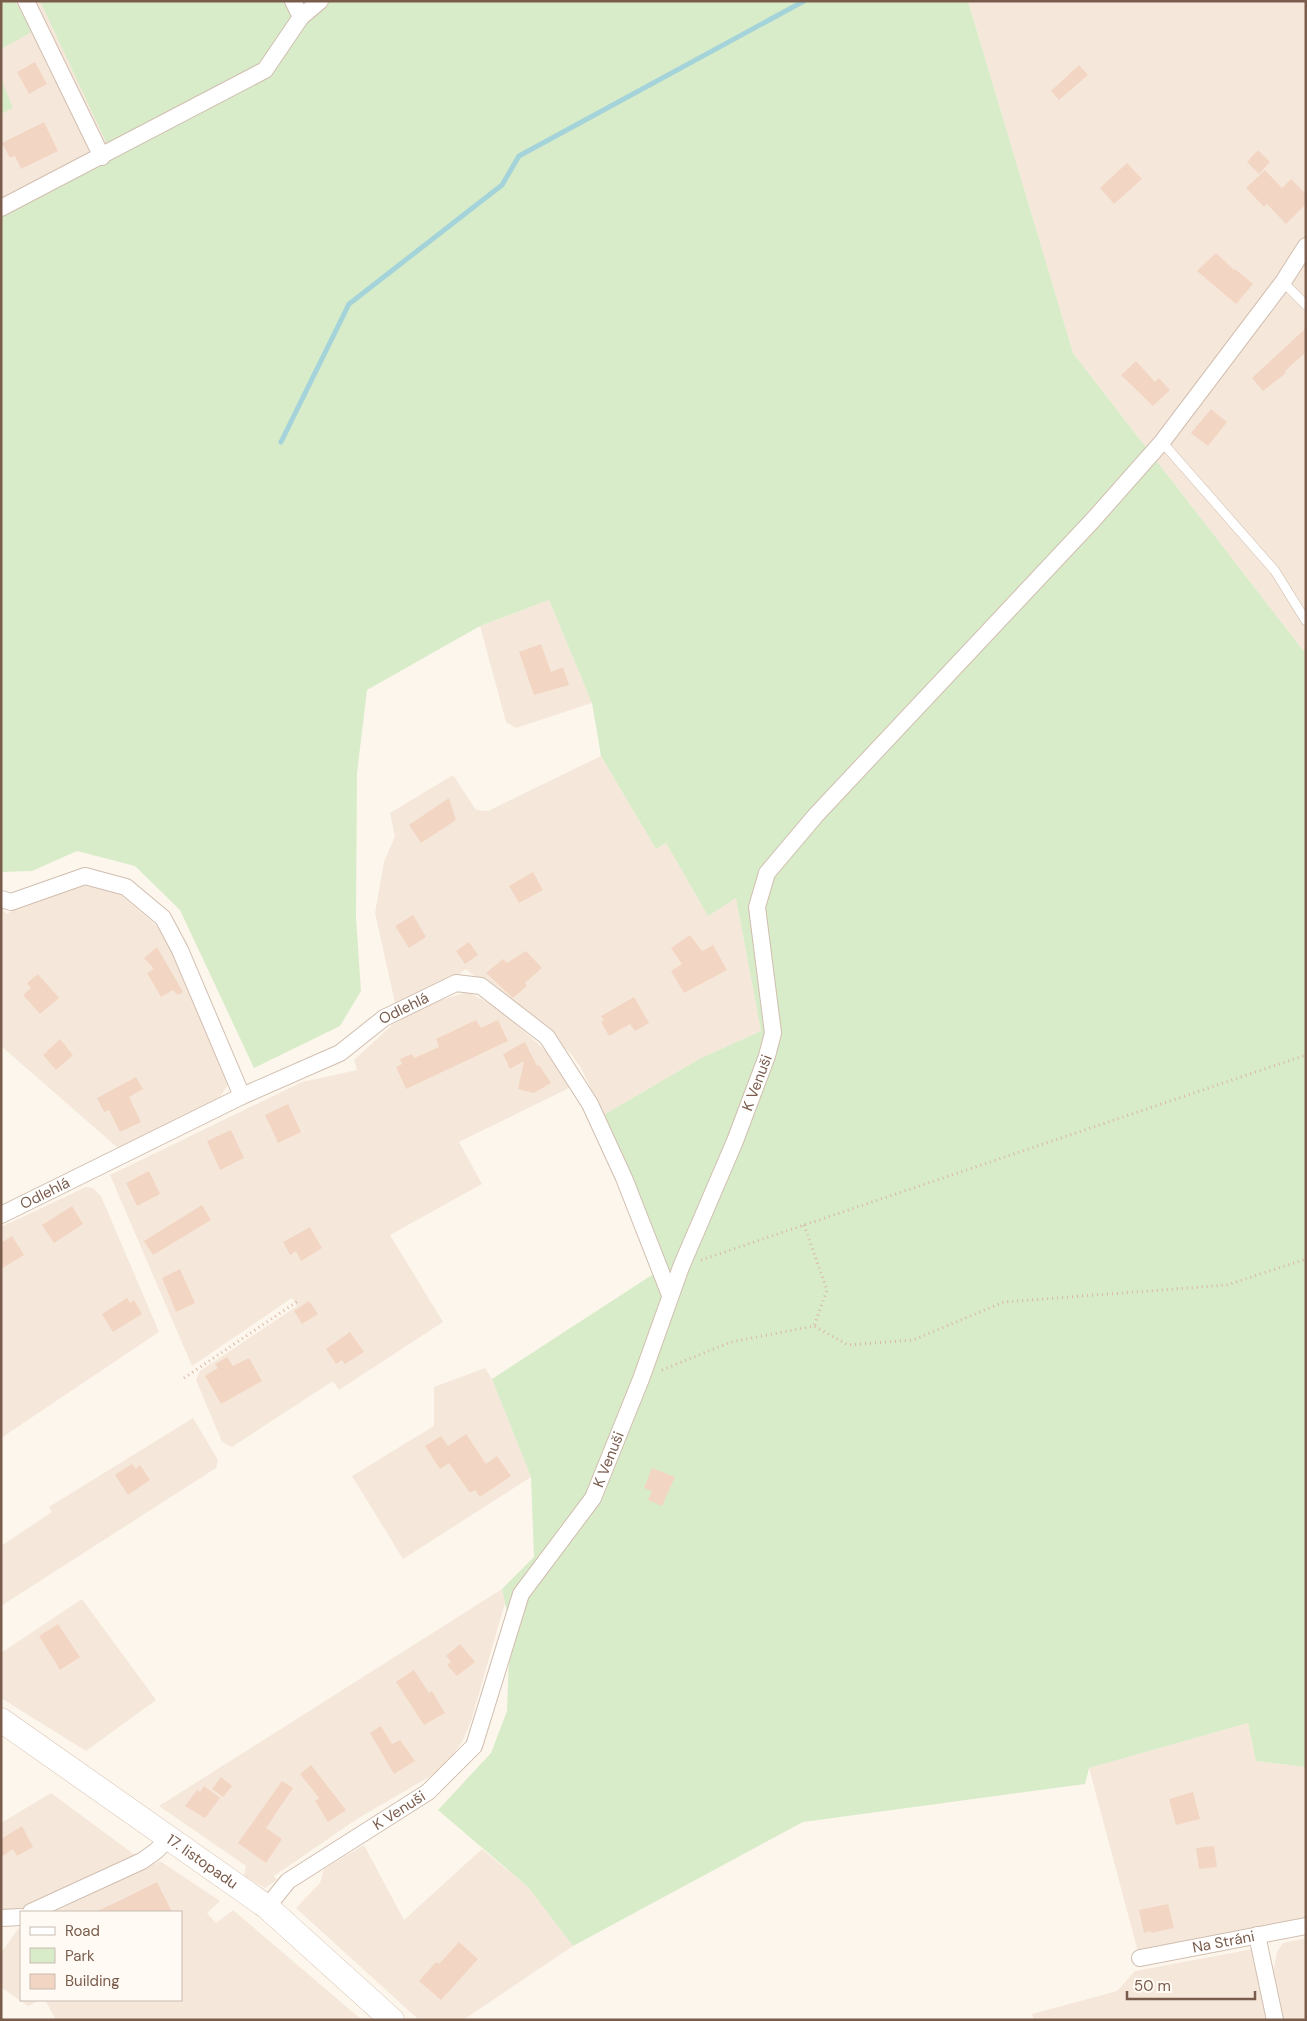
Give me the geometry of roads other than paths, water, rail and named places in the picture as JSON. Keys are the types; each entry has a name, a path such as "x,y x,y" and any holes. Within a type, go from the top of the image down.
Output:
{"main road":[{"name":"17. listopadu","path":"1,1720 267,1907 392,2020"}],"street":[{"path":"26,1 102,157"},
{"path":"293,1 301,17"},
{"path":"1,208 102,157 265,70 301,17 320,1"},
{"path":"1162,442 1283,282 1306,246"},
{"name":"K Venuši","path":"267,1907 288,1882 428,1792 474,1746 521,1594 592,1498 641,1379 681,1267 735,1141 767,1056 773,1033 757,907 767,873 816,815 916,706 1094,520 1162,442"},
{"path":"1,899 10,902 86,876 126,887 163,918 180,950 242,1096"},
{"name":"Odlehlá","path":"1,1216 242,1096 340,1053 384,1018 456,983 481,986 547,1037 590,1104 624,1178 670,1295"},
{"path":"33,1911 142,1861 169,1838"},
{"path":"1,1918 20,1917"},
{"name":"Na Stráni","path":"1140,1958 1306,1926"},
{"path":"1257,1935 1275,2020"}],"lane":[{"path":"1283,282 1306,305"},
{"path":"1162,442 1275,571 1306,621"}],"waterway":[{"path":"281,442 349,304 502,185 519,156 804,1"}]}
